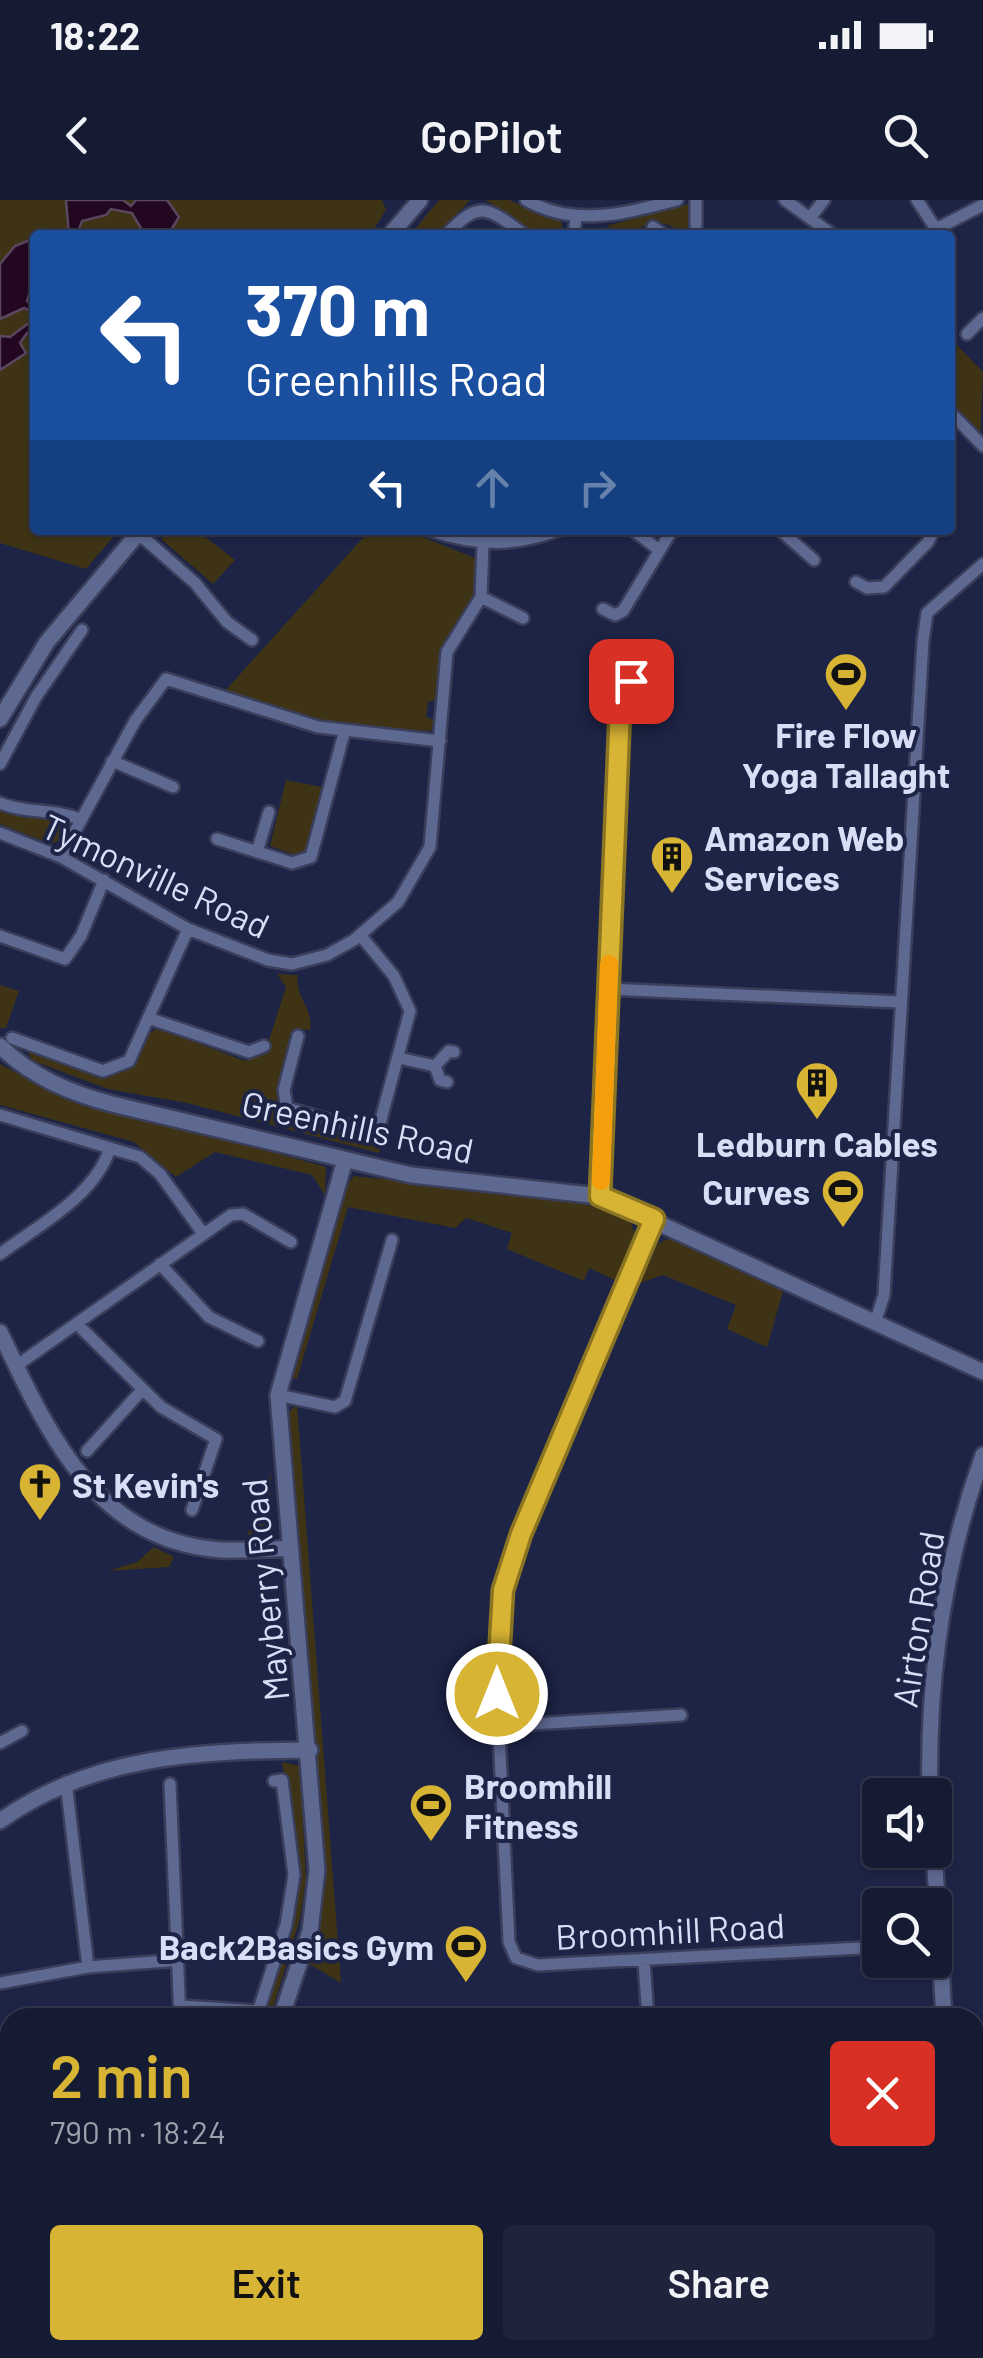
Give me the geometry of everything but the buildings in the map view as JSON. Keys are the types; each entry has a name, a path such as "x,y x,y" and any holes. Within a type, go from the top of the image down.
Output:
{"street":[{"path":"394,230 420,200"},
{"path":"526,200 576,217 677,200"},
{"path":"696,200 696,230"},
{"path":"785,200 826,230"},
{"path":"810,218 824,200"},
{"path":"917,200 936,229 983,205"},
{"path":"450,230 465,209 474,204 484,206 518,230"},
{"path":"575,230 576,217"},
{"path":"967,334 983,318"},
{"path":"955,417 983,446"},
{"path":"0,719 47,642 136,535"},
{"path":"142,535 195,583 227,622 252,640"},
{"path":"448,535 483,545 527,542 546,535"},
{"path":"640,535 660,550"},
{"path":"602,609 615,616 623,610 669,535"},
{"path":"786,535 814,560"},
{"path":"856,582 867,588 884,587 932,535"},
{"path":"483,545 481,597 490,597 523,618"},
{"path":"875,1323 884,1294 927,613 983,564"},
{"name":"Tymonville Road","path":"0,833 62,857 188,929 268,960 292,964 327,956 361,936 398,902 424,862 434,833 447,652 481,597"},
{"path":"0,764 36,698 82,630"},
{"path":"62,857 112,761 155,690 166,679 174,678 270,713 344,733 440,741"},
{"path":"600,1196 620,708 631,681"},
{"path":"217,839 292,864 311,857 344,733"},
{"path":"112,761 173,788"},
{"path":"0,802 16,810 62,812 79,820"},
{"path":"257,852 268,812"},
{"path":"0,936 65,959 81,936 104,880"},
{"path":"6,1042 103,1071 129,1062 188,929"},
{"path":"298,1036 284,1090 287,1108 360,1129 379,1127 384,1120 410,1011 405,992 361,936"},
{"path":"608,989 900,1002"},
{"path":"148,1018 249,1052 264,1046"},
{"name":"Greenhills Road","path":"6,1042 38,1076 76,1095 410,1175 600,1196 983,1372"},
{"path":"435,1066 449,1050 454,1052"},
{"path":"399,1058 435,1066"},
{"path":"435,1066 440,1080 447,1082"},
{"path":"0,1114 140,1157 160,1174 202,1232"},
{"path":"0,1254 83,1192 104,1170 110,1148"},
{"name":"Mayberry Road","path":"285,2008 300,1967 316,1900 317,1837 278,1395 344,1160"},
{"path":"16,1366 202,1232 243,1214 291,1242"},
{"name":"Broomhill Road","path":"654,1219 522,1530 503,1590 498,1640 498,1726 508,1942 516,1958 535,1965 862,1948"},
{"path":"278,1395 335,1407 345,1401 392,1240"},
{"path":"160,1264 209,1316 258,1341"},
{"path":"77,1324 142,1390 216,1439 192,1510"},
{"path":"0,1332 54,1440 81,1479 103,1500 156,1533 186,1544 221,1550 291,1549"},
{"path":"88,1451 142,1390"},
{"name":"Airton Road","path":"930,1778 930,1716 939,1636 959,1529 983,1455"},
{"path":"498,1726 682,1715"},
{"path":"0,1743 22,1730"},
{"path":"0,1820 66,1782 168,1755 310,1750"},
{"path":"259,2008 286,1925 294,1875 282,1780 274,1781"},
{"path":"66,1782 88,1967"},
{"path":"170,1784 181,2008"},
{"path":"0,1984 88,1967 180,1960"},
{"path":"644,1962 647,2008"},
{"path":"940,1978 943,2008"}],"shaded area":[{"path":"0,200 382,200 386,210 373,230 30,230 30,535 115,535 86,569 0,543"},
{"path":"66,200 123,200 131,206 136,200 167,200 179,217 171,230 142,230 132,213 111,209 106,215 82,221 79,230 69,230"},
{"path":"439,200 470,200 443,230 414,230"},
{"path":"486,200 509,200 561,221 563,230 525,230"},
{"path":"688,204 694,214 691,230 676,230 665,224 637,230 606,226"},
{"path":"30,240 30,311 24,308 0,319 0,264 15,246"},
{"path":"30,322 30,333 20,343 26,353 0,370 0,336 10,337"},
{"path":"955,343 983,372 980,440 955,412"},
{"path":"165,535 202,535 235,560 213,584 161,539"},
{"path":"365,535 418,535 475,558 473,598 443,648 436,700 428,702 426,717 435,720 431,731 326,724 224,692"},
{"path":"286,780 327,788 310,848 298,856 270,846"},
{"path":"0,809 25,818 59,816 67,824 60,840 51,844 0,824"},
{"path":"277,974 298,975 310,1022 310,1030 294,1029 280,1086 284,1107 290,1116 364,1133 389,1128 379,1153 187,1103 108,1089 33,1061 25,1048 106,1076 124,1069 144,1040 158,1028 245,1061 265,1053 286,987"},
{"path":"0,985 19,991 6,1028 0,1028"},
{"path":"0,1064 51,1091 326,1167 325,1195 312,1175 215,1152 176,1177 134,1142 0,1105"},
{"path":"354,1176 570,1198 630,1221 635,1234 615,1280 589,1268 584,1281 507,1249 512,1233 466,1218 455,1228 348,1207 297,1379 289,1377 343,1190"},
{"path":"672,1238 784,1288 767,1347 727,1329 736,1305 663,1275 640,1283 658,1243"},
{"path":"297,1404 341,1983 308,1963 326,1882 285,1416"},
{"path":"271,1473 271,1534 267,1539 246,1539"},
{"path":"154,1547 174,1557 169,1567 108,1571 137,1562"},
{"path":"282,1762 300,1766 306,1879 300,1919 273,2008 264,2008 302,1879"}],"slow traffic":[{"path":"601,1181 609,964"}],"place":[{"name":"Fire Flow Yoga Tallaght","path":"846,712"},
{"name":"Amazon Web Services","path":"672,895"},
{"name":"Ledburn Cables","path":"817,1121"},
{"name":"Curves","path":"843,1229"},
{"name":"St Kevin's","path":"40,1522"},
{"name":"Broomhill Fitness","path":"431,1843"},
{"name":"Back2Basics Gym","path":"466,1984"}],"route":[{"path":"497,1694 503,1590 521,1534 654,1219 600,1196 620,708 631,681"}]}
